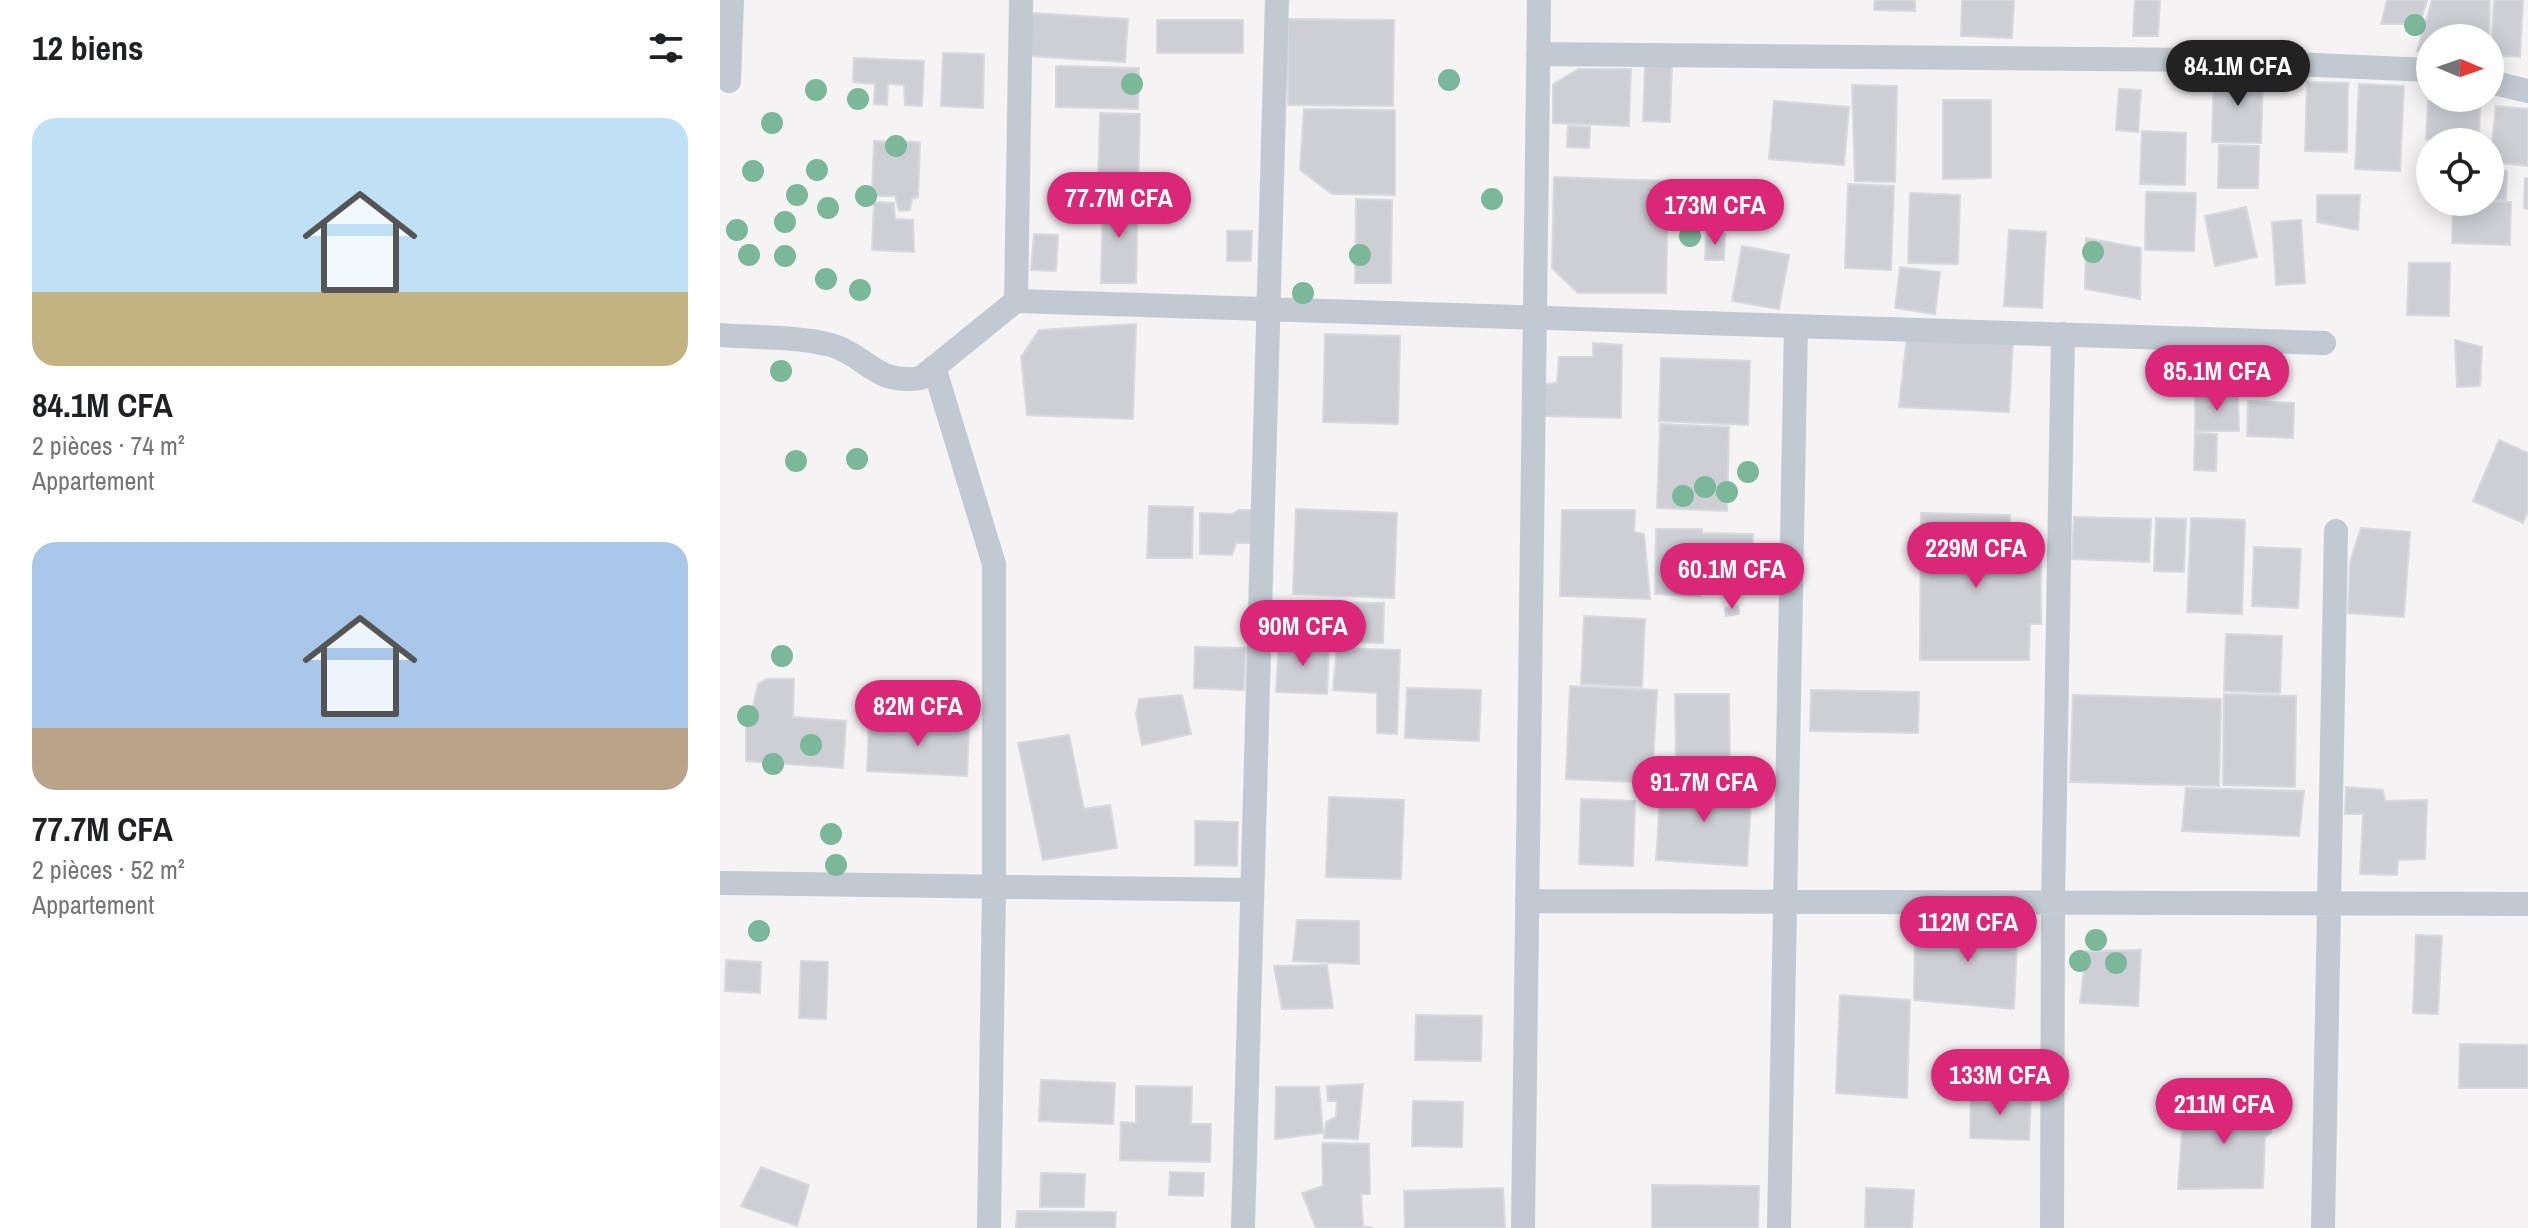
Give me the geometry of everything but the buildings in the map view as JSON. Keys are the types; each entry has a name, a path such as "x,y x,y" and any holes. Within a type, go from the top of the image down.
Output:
{"street":[{"path":"729,81 732,0"},
{"path":"1016,301 1021,0"},
{"path":"1243,1228 1277,0"},
{"path":"1523,1228 1539,0"},
{"path":"1538,54 2203,60 2416,69"},
{"path":"2504,85 2528,91"},
{"path":"720,335 812,341 835,346 881,374 901,381 921,378 1016,301 2324,343"},
{"path":"1779,1228 1796,326"},
{"path":"2052,1228 2053,903 2063,334"},
{"path":"934,367 994,564 994,887 989,1228"},
{"path":"2323,1228 2336,531"},
{"path":"720,883 1252,890"},
{"path":"1527,901 2528,904"}]}
